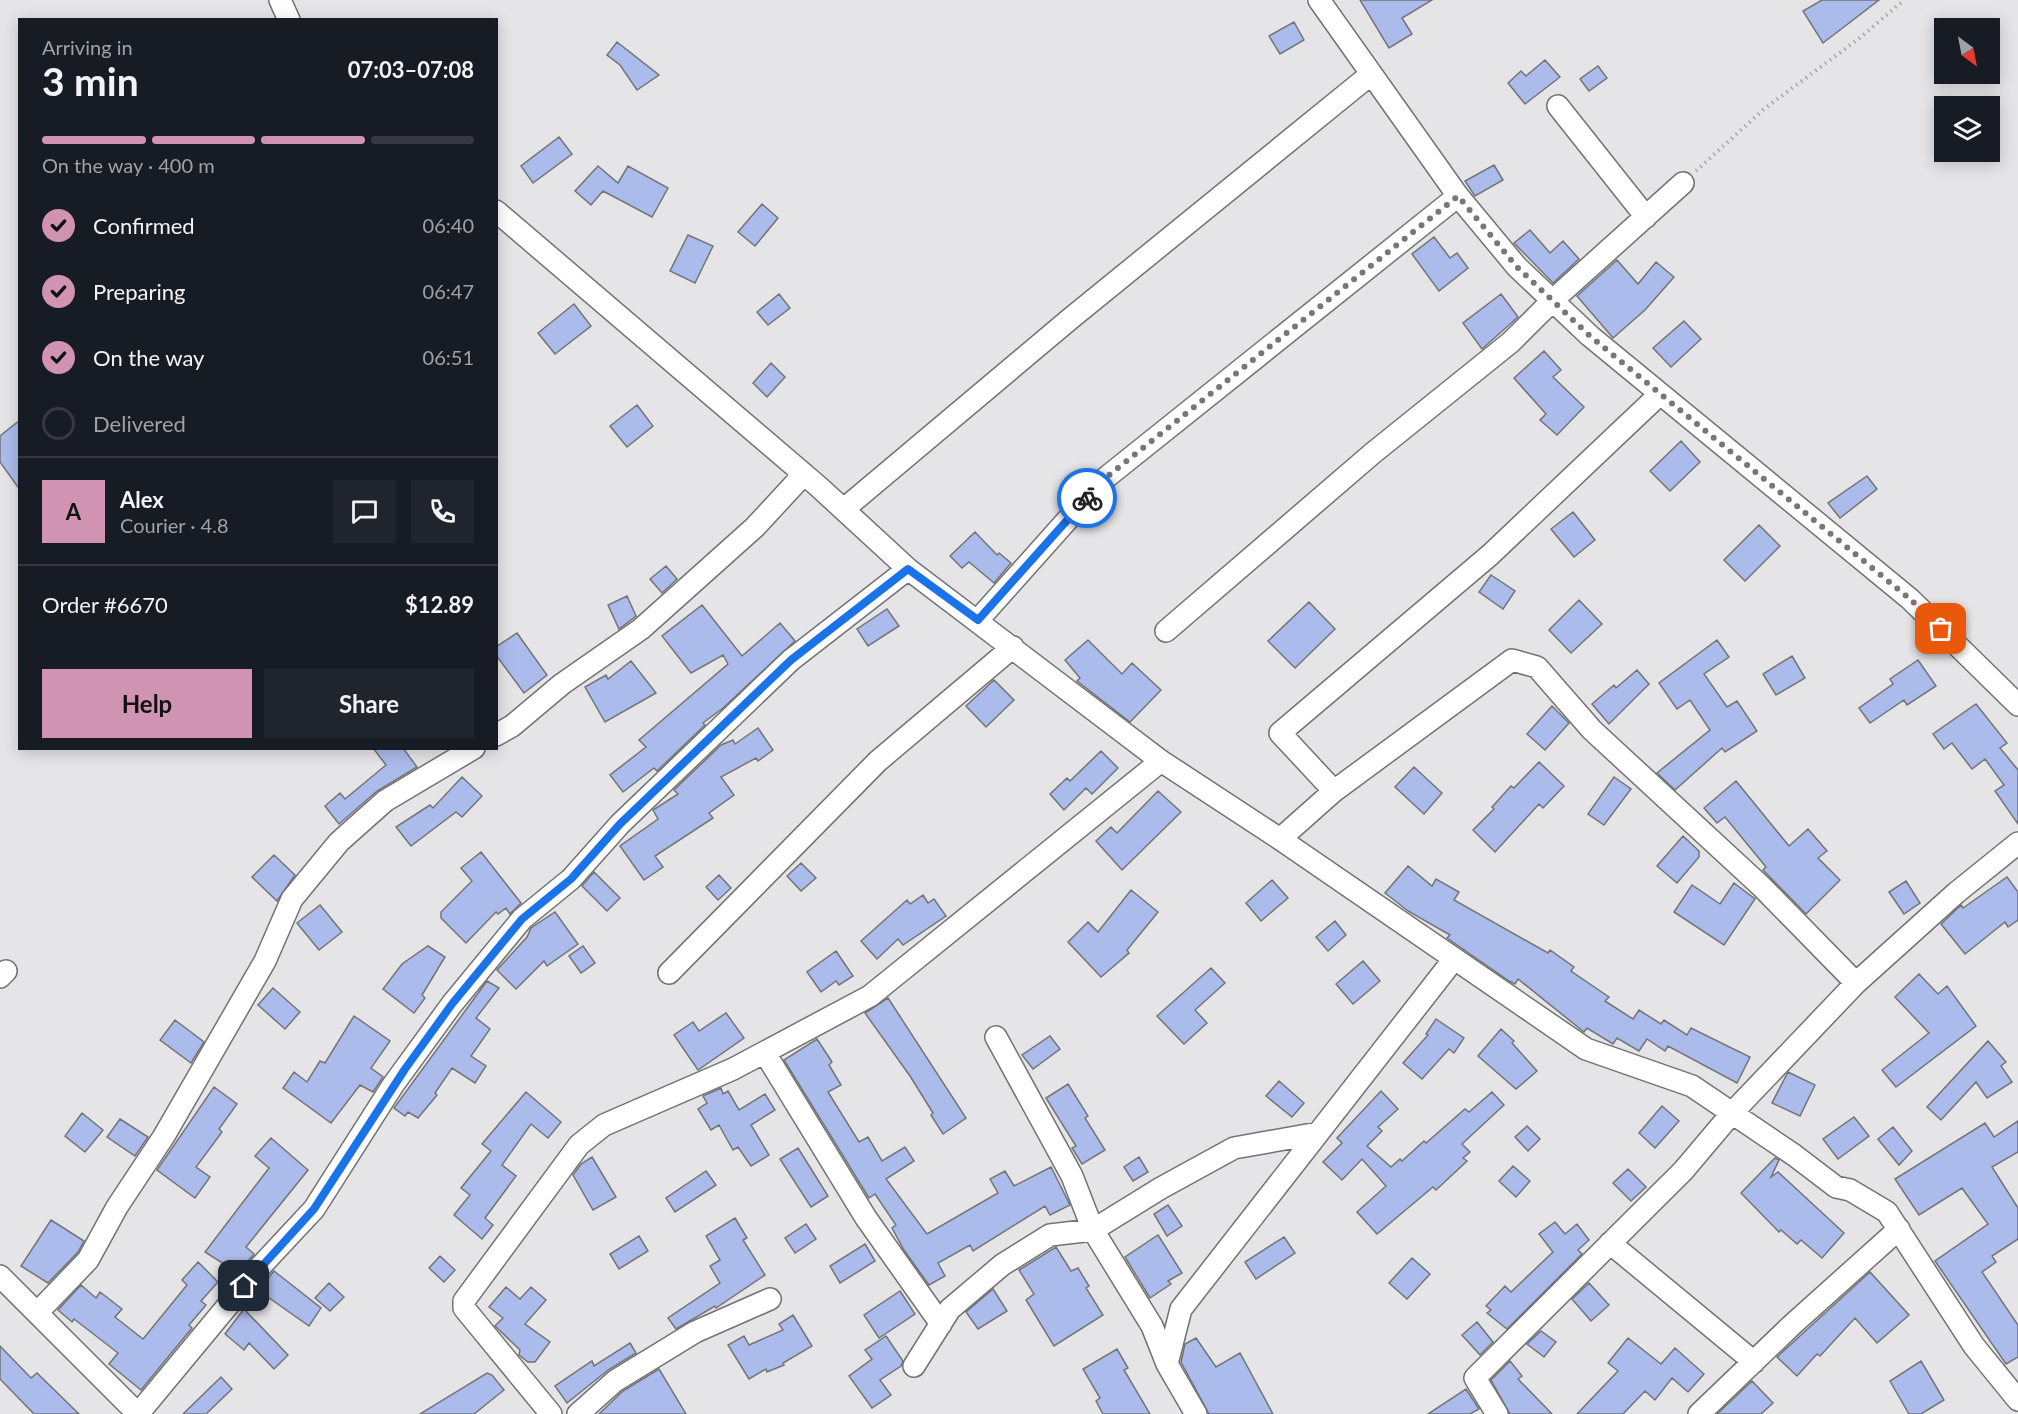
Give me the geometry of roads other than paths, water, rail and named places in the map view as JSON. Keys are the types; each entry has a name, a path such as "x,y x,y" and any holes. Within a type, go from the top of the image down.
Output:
{"street":[{"path":"280,0 288,18"},
{"path":"1319,0 1458,196 1517,267 1590,336 1910,599 2018,705"},
{"path":"844,509 1070,319 1370,75"},
{"path":"1558,106 1646,217"},
{"path":"1166,631 1373,453 1511,342 1553,300 1683,183"},
{"path":"978,620 1103,480 1458,196"},
{"path":"498,213 804,474 908,569 1161,761 1280,839 1586,1049 1692,1086 1794,1155 1836,1187 1850,1190 1887,1212 1974,1346 2018,1400"},
{"path":"1334,790 1280,733 1490,555 1660,394"},
{"path":"498,734 641,628 755,527 804,474"},
{"path":"0,1276 138,1414 259,1268 314,1209 393,1085 452,1004 522,919 571,879 620,824 791,660 908,569"},
{"path":"669,973 878,761 1013,647"},
{"path":"1280,839 1334,790 1512,660 1537,667 1592,730 1762,887 1857,983"},
{"path":"37,1313 88,1260 117,1207 164,1136 265,961 292,899 339,842 385,801 471,750"},
{"path":"551,1414 468,1316 464,1308 465,1301 579,1145 604,1125 663,1102 765,1053 870,996 1161,761"},
{"path":"1497,1414 1475,1378 1683,1171 1732,1113 1857,983 1956,893 2018,843"},
{"path":"1167,1364 1181,1309 1454,959"},
{"path":"996,1037 1072,1176 1093,1230 1152,1326 1167,1364 1196,1414"},
{"path":"765,1053 866,1218 941,1324"},
{"path":"914,1366 950,1309 1002,1265 1050,1235 1093,1230 1161,1188 1234,1148 1318,1133"},
{"path":"1699,1414 1899,1229"},
{"path":"1610,1242 1754,1362"},
{"path":"578,1414 615,1381 695,1332 770,1299"}]}
